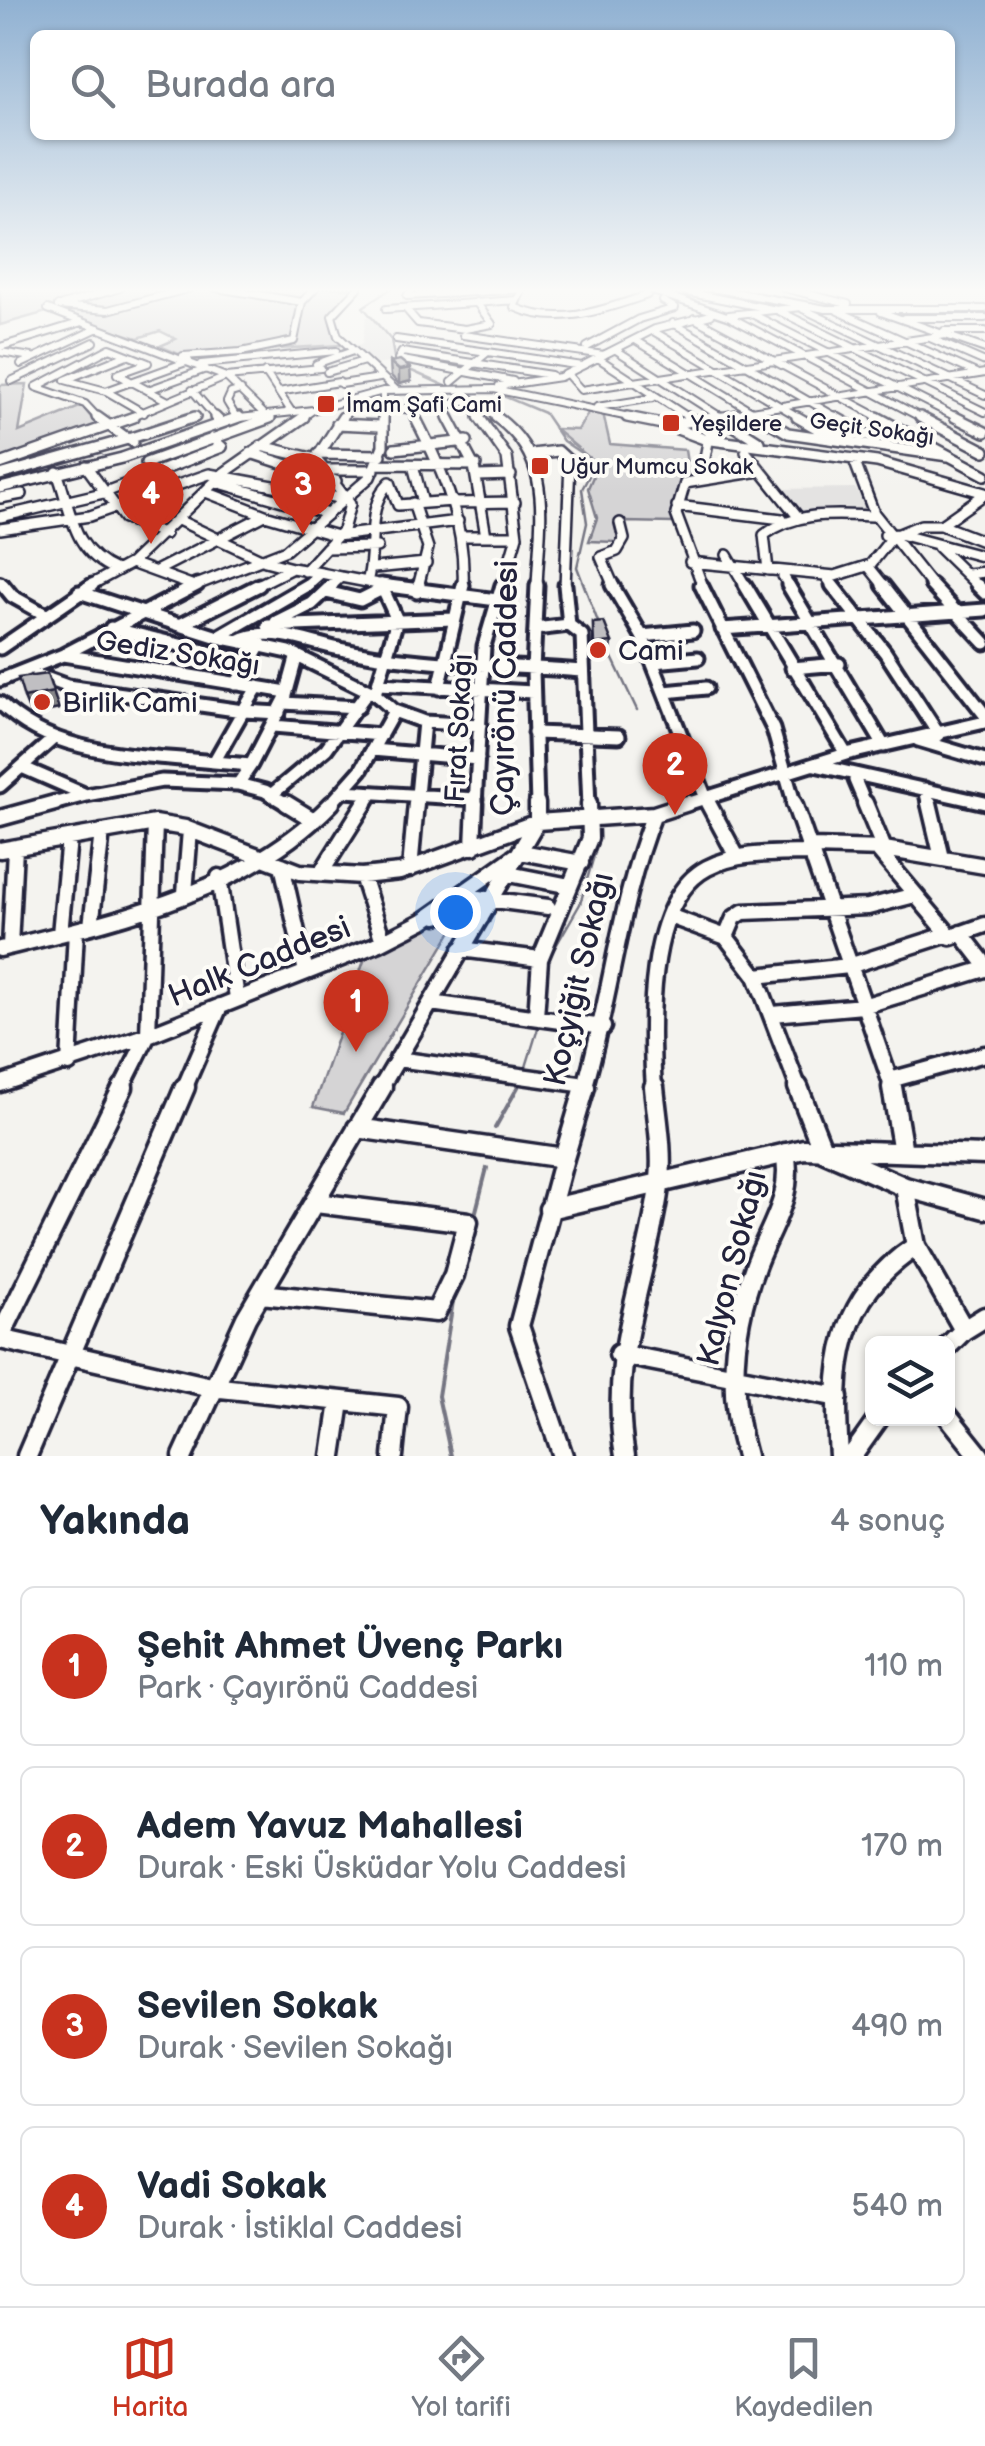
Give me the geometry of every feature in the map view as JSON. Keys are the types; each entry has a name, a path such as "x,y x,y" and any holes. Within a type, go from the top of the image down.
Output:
{"street":[{"path":"28,356 32,357"},
{"path":"11,381 64,356"},
{"path":"95,356 36,387 85,404 105,426 145,450"},
{"path":"125,356 64,380 106,392 144,413"},
{"path":"129,356 148,363"},
{"path":"118,374 176,356 226,377 264,413"},
{"path":"106,392 192,363 282,356 286,374"},
{"path":"311,356 340,383 347,401"},
{"path":"321,368 342,356"},
{"path":"358,356 396,390"},
{"path":"399,356 406,364 524,383"},
{"path":"429,356 564,375 594,409"},
{"path":"452,382 484,356"},
{"path":"515,356 583,366"},
{"path":"595,356 725,442 745,448 766,445 933,474 985,493"},
{"path":"626,356 766,445"},
{"name":"Geçit Sokağı","path":"662,356 788,433 948,456"},
{"path":"696,356 818,429 921,441"},
{"path":"730,356 866,435"},
{"path":"763,356 985,475"},
{"path":"581,390 810,356"},
{"path":"834,356 985,432"},
{"path":"869,356 985,412"},
{"path":"904,356 985,394"},
{"path":"939,356 983,375"},
{"path":"20,364 32,357"},
{"path":"385,406 412,410 436,407 564,375 601,357"},
{"path":"804,357 985,451"},
{"path":"253,359 254,372"},
{"path":"0,464 144,413 226,377 254,372 286,374 364,361"},
{"path":"148,390 206,368"},
{"path":"98,369 118,374 168,401"},
{"path":"264,372 291,411"},
{"path":"667,425 983,375"},
{"path":"278,392 380,378"},
{"path":"542,380 556,401"},
{"path":"192,390 219,421"},
{"path":"236,417 227,402 231,393 241,390"},
{"path":"0,488 145,450 219,421 313,410 396,390 436,407 467,442 476,465 486,536"},
{"path":"378,460 385,406 383,391"},
{"path":"385,406 408,393 434,392 556,401 667,425 708,442 725,442"},
{"name":"Çayırönü Caddesi","path":"182,1456 212,1387 261,1294 537,822 533,670 540,492 532,454 479,394"},
{"name":"Fırat Sokağı","path":"473,848 483,665 496,600 516,536 515,499 507,457 471,406 479,394"},
{"path":"178,396 201,428"},
{"path":"317,456 337,424 364,396"},
{"path":"594,409 653,398"},
{"path":"155,408 174,422"},
{"path":"0,648 6,639 131,563 251,452 313,410"},
{"path":"412,410 440,466 462,536 463,597 454,619 439,688"},
{"path":"153,473 146,463 291,411"},
{"path":"0,475 194,416"},
{"path":"337,424 380,426"},
{"path":"212,438 224,444 103,493 70,503 1,514 0,531 73,520 111,510 177,483 225,474 345,498"},
{"path":"0,680 63,655 194,586 265,561 310,530 378,460 394,449 467,442"},
{"path":"701,479 708,442"},
{"path":"262,446 390,464 476,465"},
{"path":"745,448 794,519"},
{"path":"741,473 745,448"},
{"path":"394,449 390,482 398,505"},
{"path":"532,454 558,451 568,457 570,505 563,523 569,625"},
{"path":"209,452 225,474 328,514"},
{"path":"251,452 336,481"},
{"path":"180,625 299,569 337,536 348,519 350,504 317,456"},
{"path":"326,470 378,460"},
{"path":"854,460 860,493 875,516 985,643"},
{"path":"414,465 420,525 428,548 418,592"},
{"path":"86,466 111,510 134,527 165,534"},
{"path":"760,470 685,483 677,506 690,562 773,729 782,758 782,776 812,850 890,1080 904,1152"},
{"path":"57,472 70,503 81,552 116,570"},
{"path":"478,476 511,475"},
{"path":"367,582 377,548 377,492 390,482"},
{"path":"374,510 418,503 515,499 568,488"},
{"path":"206,492 337,536 458,520"},
{"path":"941,525 985,493"},
{"path":"0,498 22,494"},
{"path":"677,506 794,519 875,516"},
{"path":"158,570 265,514"},
{"path":"768,570 764,535 776,523 794,519"},
{"path":"178,520 265,561 381,587 496,600"},
{"path":"620,523 624,539 616,551 601,557 601,566 642,636 706,800 737,857"},
{"path":"690,562 729,559 783,576 828,578 868,568 892,536 931,523 985,542"},
{"path":"462,536 516,536"},
{"path":"892,536 985,557"},
{"path":"938,547 985,593"},
{"path":"326,548 377,548"},
{"path":"729,559 846,754"},
{"path":"131,563 194,586"},
{"path":"374,568 426,563"},
{"path":"394,711 344,790 261,858 153,910 5,948 7,849 154,824 190,830 261,858 282,865 362,876 410,869 537,822 654,814 846,754 939,735 985,718 868,568"},
{"path":"968,574 985,572"},
{"path":"218,637 250,614 308,588 320,573"},
{"path":"238,641 326,592 341,576"},
{"path":"783,576 839,664 884,746"},
{"path":"828,578 885,652 939,735"},
{"path":"0,580 12,596 46,615"},
{"path":"326,592 360,600 381,587"},
{"path":"271,795 302,774 374,690 397,622 381,587"},
{"path":"79,592 218,637 261,644 297,656 374,690 394,711 424,722 480,724"},
{"path":"0,603 12,596"},
{"path":"722,629 985,610"},
{"path":"268,626 454,619"},
{"path":"535,629 569,625 582,635 584,736 593,818 580,862 540,958 536,1017"},
{"path":"110,628 249,662"},
{"path":"642,636 693,632"},
{"path":"250,634 306,639 356,653 444,657 483,665 581,671"},
{"path":"236,684 261,644"},
{"name":"Gediz Sokağı","path":"63,655 257,688 283,703"},
{"path":"238,784 273,726 297,656"},
{"path":"654,662 698,658"},
{"path":"792,668 839,664"},
{"path":"24,670 66,686 243,711 283,703 358,707"},
{"path":"214,762 257,688"},
{"path":"664,692 706,688"},
{"path":"374,690 534,692"},
{"path":"0,703 35,732 54,738 251,764"},
{"path":"410,869 424,722"},
{"path":"273,726 381,735"},
{"path":"534,733 619,736"},
{"path":"0,786 54,738"},
{"path":"918,740 951,754 985,760"},
{"path":"372,750 478,759"},
{"path":"815,765 855,780 925,789 985,803"},
{"path":"24,768 86,795"},
{"path":"772,1014 863,1006 985,967 915,895 880,849 855,780"},
{"path":"0,818 86,795 162,781 238,784 271,795 312,819"},
{"path":"925,789 942,858"},
{"path":"344,790 476,798"},
{"path":"321,873 372,792"},
{"name":"Koçyiğit Sokağı","path":"562,1456 519,1326 603,1027 626,901 654,814"},
{"path":"154,824 148,1035 0,1338 212,1387 398,1407 393,1456"},
{"path":"185,893 190,830"},
{"path":"76,930 102,832"},
{"path":"68,838 76,930 69,1064"},
{"path":"625,1456 616,1394 619,1354 660,1184 653,1072 656,986 670,916 686,882 737,857 812,850 880,849 985,866"},
{"path":"521,852 580,862"},
{"name":"Halk Caddesi","path":"0,1084 148,1035 383,941 423,921 521,852"},
{"path":"282,865 306,972"},
{"path":"508,874 570,886"},
{"path":"362,876 383,941"},
{"path":"28,1456 229,1002 219,877"},
{"path":"452,900 471,895 548,906"},
{"path":"726,937 734,918 743,912 868,907 915,895"},
{"path":"423,921 464,907 480,912 481,918"},
{"path":"670,916 726,937 756,976 826,1154 905,1187 985,1209"},
{"path":"756,976 849,966 985,925"},
{"path":"461,950 540,958"},
{"path":"431,1002 603,1027"},
{"path":"890,1080 985,1054"},
{"path":"396,1059 586,1085"},
{"path":"357,1128 564,1158"},
{"path":"549,1209 785,1152 821,1147 985,1155"},
{"name":"Kalyon Sokağı","path":"746,1456 736,1420 731,1374 757,1262 784,1206 788,1168 785,1152"},
{"path":"905,1187 916,1246 964,1330"},
{"path":"261,1294 436,1312 454,1275 468,1222 316,1203"},
{"path":"838,1456 838,1397 846,1336 864,1296 882,1269 916,1246"},
{"path":"955,1339 985,1317"},
{"path":"619,1354 838,1397"},
{"path":"332,1456 340,1402"},
{"path":"955,1425 980,1456"},
{"path":"852,1456 873,1426"}],"shaded area":[{"path":"364,356 392,356 390,363 372,365"},
{"path":"27,384 19,432 82,406 98,426 0,460 0,385"},
{"path":"590,410 603,413 610,444 685,450 690,483 672,504 673,523 625,522 616,542 589,541 597,518 588,488 598,465 555,429 578,430"},
{"path":"855,488 873,517 789,517 790,511 774,489"},
{"path":"462,913 455,926 344,1113 313,1107 365,958"}],"building":[{"path":"400,360 410,368 399,370 390,362"},
{"path":"604,622 612,642 594,644 593,623"},
{"path":"47,674 53,692 24,698 18,678"}],"waterway":[{"path":"394,356 395,363"},
{"path":"412,371 450,388"},
{"path":"496,393 544,413 563,441 596,463 582,489 587,523 577,567 598,622"},
{"path":"610,653 637,710"},
{"path":"546,978 549,958 580,904 598,842"},
{"path":"526,1067 539,1025"},
{"path":"517,1089 521,1082"},
{"path":"495,1128 518,1087"},
{"path":"475,1215 487,1168"},
{"path":"451,1456 438,1396 454,1295"}],"place":[{"name":"İmam Şafi Cami","path":"326,404"},
{"name":"Yeşildere","path":"671,423"},
{"name":"Uğur Mumcu Sokak","path":"540,466"},
{"name":"Sevilen Sokak","path":"303,535"},
{"name":"Vadi Sokak","path":"151,544"},
{"name":"Cami","path":"598,650"},
{"name":"Birlik Cami","path":"42,702"},
{"name":"Adem Yavuz Mahallesi","path":"675,815"},
{"name":"Şehit Ahmet Üvenç Parkı","path":"356,1052"}]}
